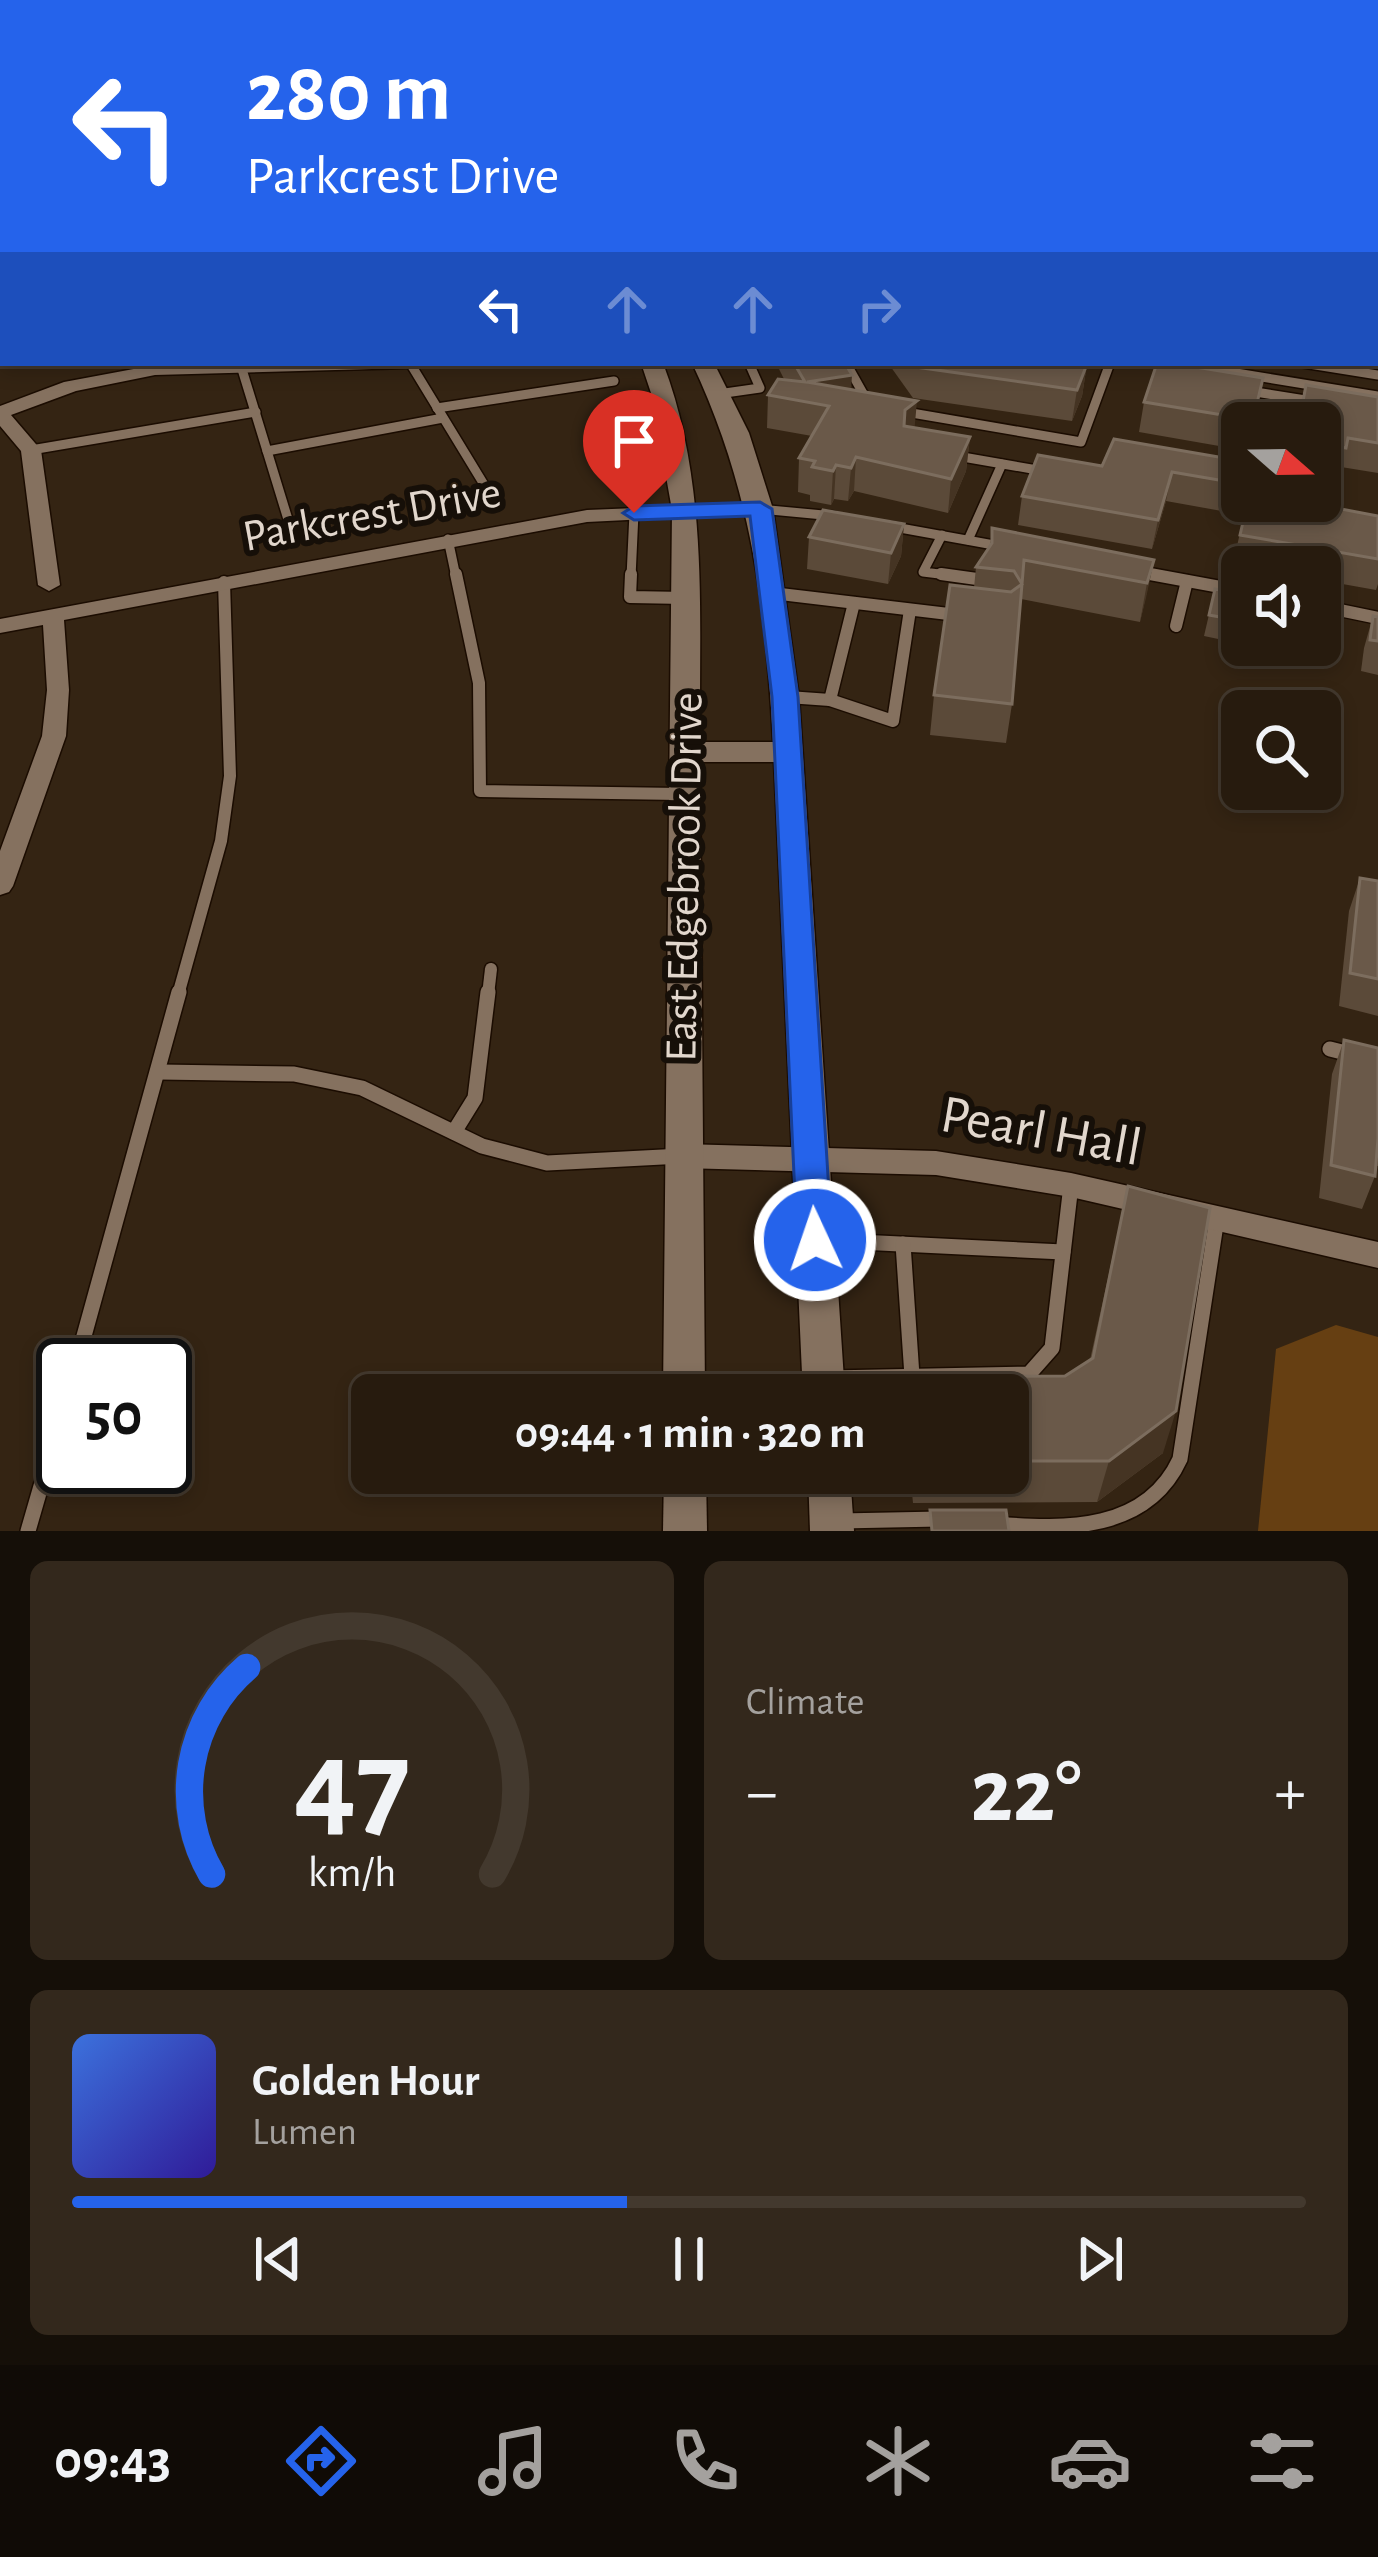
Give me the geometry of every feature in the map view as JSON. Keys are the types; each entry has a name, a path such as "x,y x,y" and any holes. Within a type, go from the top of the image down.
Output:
{"main road":[{"name":"East Edgebrook Drive","path":"653,366 668,412 685,510 684,1374"},
{"path":"704,366 737,433 760,509 785,697 823,1374"},
{"path":"687,752 788,752"},
{"path":"685,1494 685,1531"},
{"path":"830,1494 832,1526"}],"street":[{"path":"49,585 31,450 0,414 92,382 155,370 330,366"},
{"name":"Parkcrest Drive","path":"0,626 448,539 634,513 760,509"},
{"path":"0,886 54,736 58,690 53,616"},
{"name":"Pearl Hall","path":"682,1156 936,1163 1071,1185 1378,1256"}],"lane":[{"path":"242,366 294,539"},
{"path":"411,366 491,496"},
{"path":"718,394 760,388 750,366"},
{"path":"848,366 870,406 1081,442 1109,366"},
{"path":"1166,377 1172,366"},
{"path":"1192,366 1378,396"},
{"path":"1301,383 1304,366"},
{"path":"1322,366 1378,376"},
{"path":"267,451 614,381"},
{"path":"1237,389 1318,402"},
{"path":"31,450 256,412"},
{"path":"933,452 1059,474"},
{"path":"968,540 1002,464"},
{"path":"760,509 847,519"},
{"path":"634,513 630,597 686,598"},
{"path":"866,522 1012,548"},
{"path":"942,535 923,572 976,579"},
{"path":"448,539 479,682 480,791 688,794"},
{"path":"1121,568 1221,587"},
{"path":"1176,626 1187,581"},
{"path":"84,1338 221,841 230,776 224,582"},
{"path":"772,592 968,616"},
{"path":"830,700 854,603"},
{"path":"785,697 830,700 893,721 910,610"},
{"path":"1341,610 1378,618"},
{"path":"454,1132 475,1098 491,969"},
{"path":"1330,1049 1378,1061"},
{"path":"160,1072 316,1078 362,1088 482,1146 547,1163 682,1156"},
{"path":"1029,1374 1052,1348 1071,1185"},
{"path":"832,1526 970,1521 1014,1526 1106,1521 1146,1511 1168,1491 1180,1459 1217,1217"},
{"path":"815,1240 1063,1252"},
{"path":"903,1244 912,1374"},
{"path":"28,1531 39,1494"}],"shaded area":[{"path":"1336,1325 1378,1337 1378,1531 1258,1531 1276,1349"}],"building":[{"path":"796,366 847,366 852,375 807,382 917,401 905,410 904,426 970,437 951,479 856,457 851,468 812,467 815,461 799,458 829,406 768,395 778,379 805,382"},
{"path":"915,366 1086,366 1077,390"},
{"path":"1156,366 1189,366 1263,378 1257,402 1221,402 1221,415 1144,402"},
{"path":"1306,385 1378,397 1378,443 1348,438 1346,448 1341,447 1341,402 1303,402"},
{"path":"1114,439 1221,457 1221,480 1172,472 1158,520 1022,496 1038,455 1102,466"},
{"path":"1341,509 1378,516 1378,559 1341,553 1341,546 1303,546 1240,535 1243,522 1341,522"},
{"path":"823,510 904,524 891,553 809,537"},
{"path":"992,528 1154,560 1147,583 1024,560 1022,584 1014,571 976,567 992,543"},
{"path":"1022,584 1012,704 934,695 950,585 1011,592"},
{"path":"1215,589 1221,590 1221,617 1209,615"},
{"path":"1373,616 1378,617 1378,641 1370,640"},
{"path":"1360,878 1378,881 1378,979 1350,973"},
{"path":"1344,1040 1378,1048 1375,1176 1331,1165"},
{"path":"1128,1186 1210,1208 1176,1411 1109,1461 1029,1461 1029,1376 1065,1376 1093,1358"},
{"path":"930,1510 1006,1510 1009,1531 932,1531"}],"route":[{"path":"634,513 760,509 785,697 815,1240"}]}
